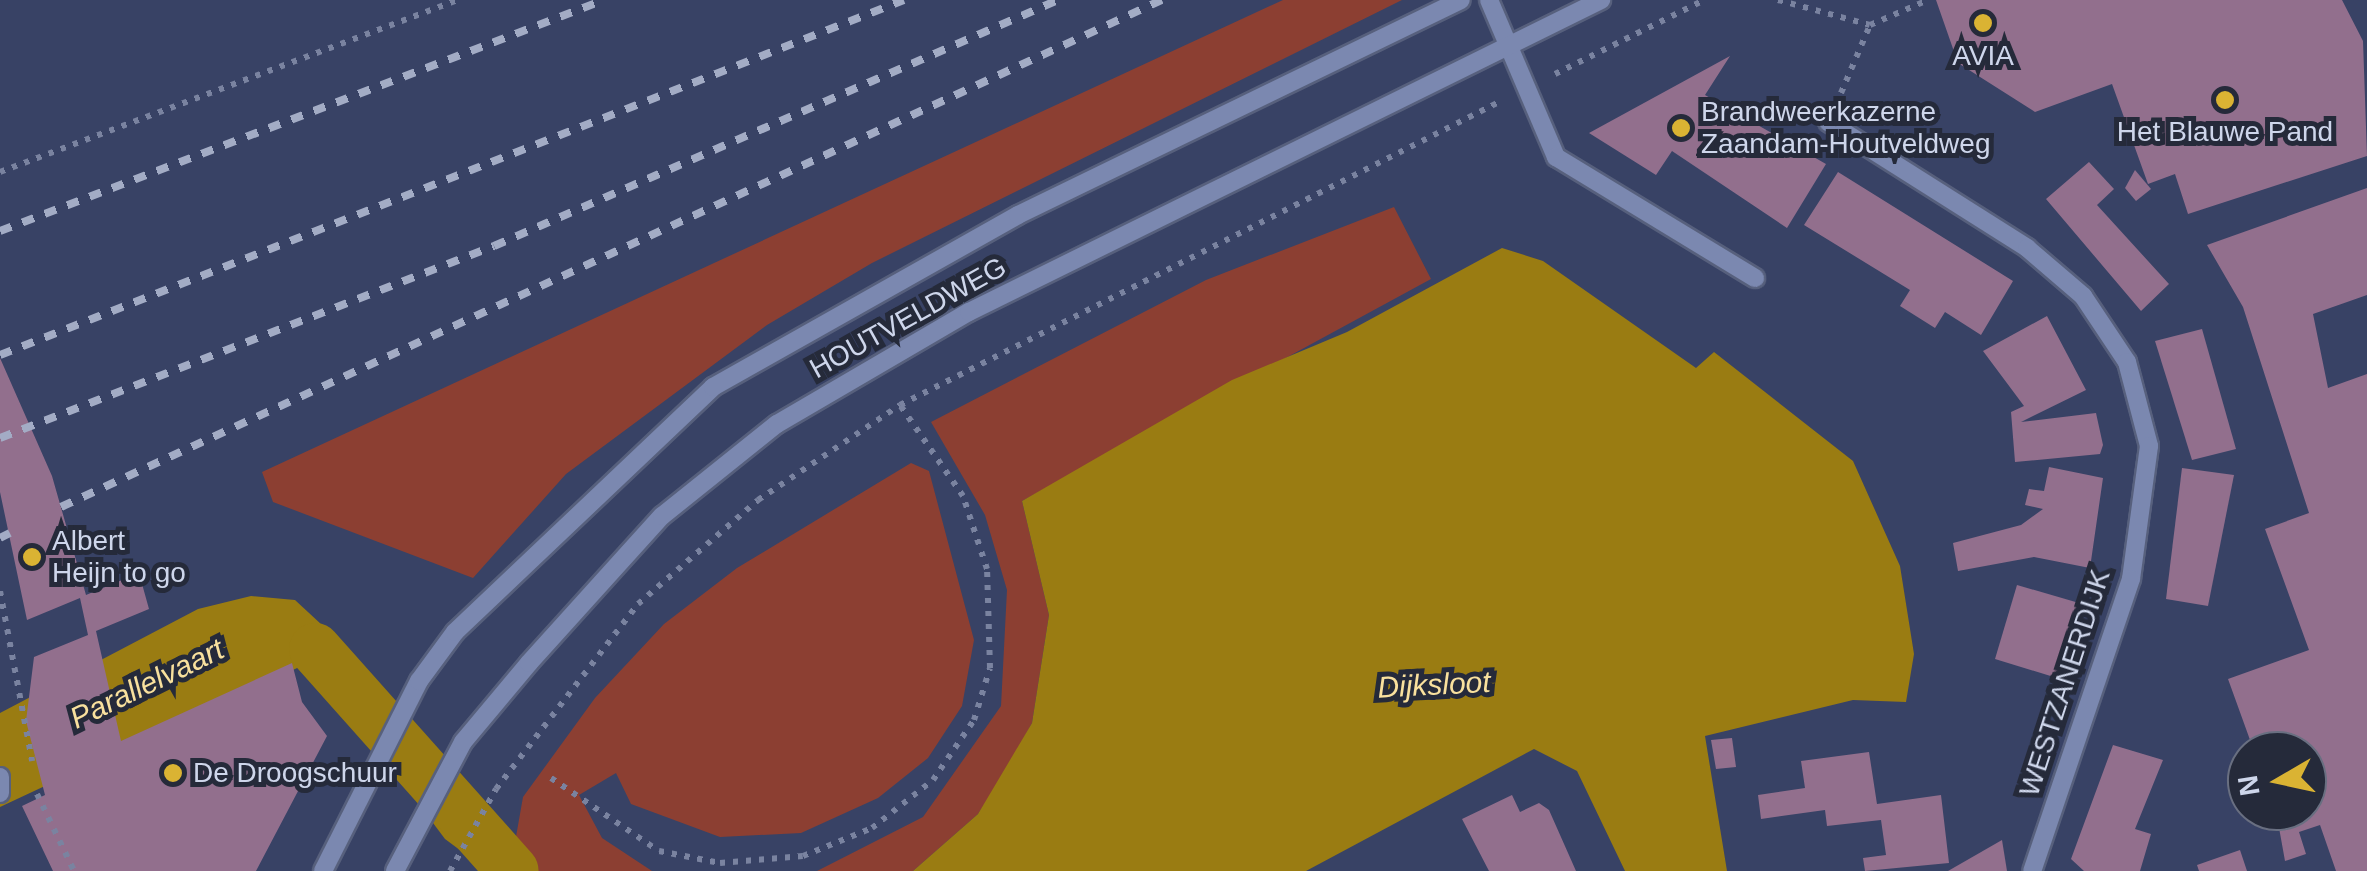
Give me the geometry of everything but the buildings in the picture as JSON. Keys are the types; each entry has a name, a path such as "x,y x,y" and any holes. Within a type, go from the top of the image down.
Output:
{"street":[{"name":"HOUTVELDWEG","path":"323,871 370,770 420,680 593,492 713,387 1018,216 1460,0"},
{"path":"1488,0 1556,157 1755,278"},
{"name":"HOUTVELDWEG","path":"394,871 414,824 463,742 662,516 777,424 968,312 1601,0"},
{"name":"WESTZANERDIJK","path":"1828,122 2027,248 2083,296 2127,362 2148,446 2131,579 2032,871"},
{"path":"0,777 0,793"}],"path":[{"path":"0,172 458,0"},
{"path":"450,871 496,788 638,604 758,500 900,404 1704,0"},
{"path":"1778,0 1870,26 1928,0"},
{"path":"1848,78 1870,26"},
{"path":"551,778 659,851 720,863 802,856 872,828 934,780 974,720 990,668 986,568 962,496 900,404"},
{"path":"0,591 44,824 74,871"}],"shaded area":[{"path":"1283,0 1402,0 872,263 767,325 566,474 473,578 273,502 262,472"},
{"path":"1394,207 1431,279 1022,501 1049,615 1032,723 1001,779 978,814 913,871 817,871 923,817 1001,706 1007,590 985,515 931,422 1206,280"},
{"path":"911,463 929,471 974,640 962,706 928,758 878,798 801,833 720,837 631,804 616,773 579,795 602,838 652,871 534,871 514,848 523,797 595,698 664,624 737,568"}],"water":[{"path":"1502,248 1543,261 1696,368 1714,352 1853,461 1900,566 1914,654 1906,702 1853,700 1705,736 1727,871 1625,871 1577,771 1534,749 1306,871 913,871 978,814 1032,723 1049,615 1022,501 1232,380 1347,332"},
{"name":"Parallelvaart","path":"251,596 295,600 349,650 377,691 354,710 312,661 0,807 0,713 198,609"},
{"path":"398,713 474,795 534,871 488,871 445,839 374,744"}],"waterway":[{"name":"Dijksloot","path":"315,649 513,871"}],"railway":[{"path":"0,231 604,0"},
{"path":"0,355 904,0"},
{"path":"0,438 494,246 1058,0"},
{"path":"61,507 1162,0"},
{"path":"0,538 10,533"}],"place":[{"name":"AVIA","path":"1983,23"},
{"name":"Het Blauwe Pand","path":"2225,100"},
{"name":"Brandweerkazerne Zaandam-Houtveldweg","path":"1681,128"},
{"name":"Albert Heijn to go","path":"32,557"},
{"name":"De Droogschuur","path":"173,773"}]}
